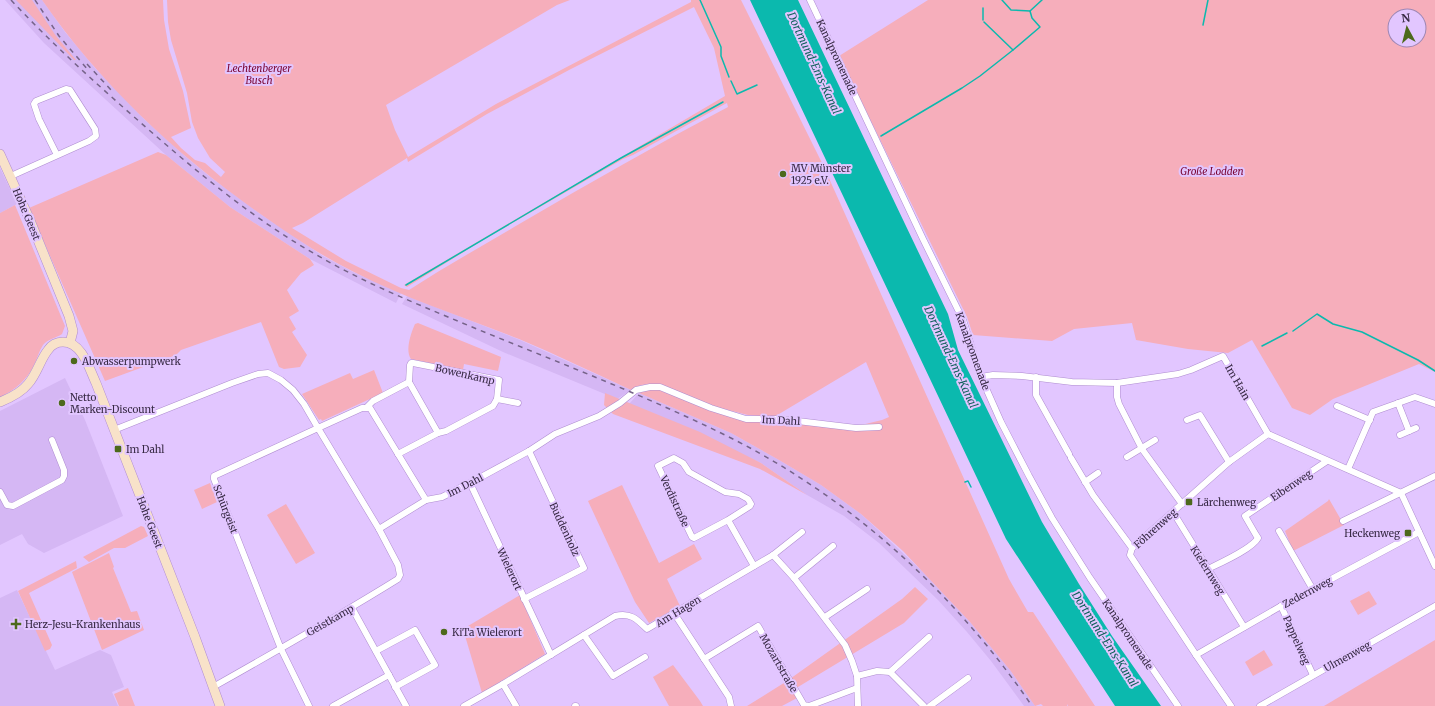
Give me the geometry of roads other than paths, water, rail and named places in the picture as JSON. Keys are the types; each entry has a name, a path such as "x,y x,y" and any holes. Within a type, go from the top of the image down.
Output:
{"street":[{"name":"Kanalpromenade","path":"810,0 963,320 981,377 1029,476 1052,518 1094,583 1178,706"},
{"path":"11,176 89,141 96,136 91,123 70,90 66,89 36,101 34,104 39,119 57,155"},
{"name":"Hohe Geest","path":"0,154 11,176 48,263 74,331 69,342 80,350 90,370 195,636 220,706"},
{"path":"0,402 14,396 28,385 50,346 56,343 69,342"},
{"name":"Im Hain","path":"981,377 993,375 1072,382 1117,383 1178,374 1191,370 1222,356 1268,434"},
{"name":"Bowenkamp","path":"398,454 493,406 497,398 499,380 413,363 410,365 409,382"},
{"path":"114,430 232,383 258,374 268,373 281,380 293,390 304,404 318,428 367,407 373,401 409,382 438,434"},
{"path":"1036,378 1036,395 1070,456 1085,482 1132,548"},
{"path":"1117,383 1119,404 1142,449 1182,504"},
{"name":"Im Dahl","path":"426,500 442,497 470,483 529,451 555,434 599,416 620,404 636,390 650,387 660,387 711,408 746,419 781,419 856,428 879,426"},
{"path":"1348,469 1373,412 1415,397 1435,404"},
{"path":"497,398 518,403"},
{"path":"1398,403 1409,431"},
{"path":"1337,406 1370,420"},
{"path":"367,407 371,410 426,500 379,529"},
{"path":"1187,420 1200,415 1229,462"},
{"name":"Geistkamp","path":"213,687 352,608 398,579 400,575 398,565 379,529 318,428"},
{"name":"Schürgeist","path":"281,649 214,476 318,428"},
{"path":"1400,435 1416,428"},
{"path":"1268,434 1401,493 1435,566"},
{"name":"Föhrenweg","path":"1231,706 1130,555 1132,548 1229,462 1268,434"},
{"path":"0,492 7,505 13,506 62,480 64,470 52,440"},
{"path":"1127,457 1155,440"},
{"name":"Buddenholz","path":"524,599 584,568 529,451"},
{"name":"Verdistraße","path":"674,458 683,463 689,472 725,492 736,494 748,499 750,506 728,520 700,536 694,538 692,537 658,466 674,458"},
{"name":"Eibenweg","path":"1208,569 1250,546 1257,540 1258,538 1256,534 1245,516 1327,460"},
{"path":"1085,482 1098,473"},
{"path":"1343,521 1435,476"},
{"name":"Wielerort","path":"470,483 551,655"},
{"name":"Kiefernweg","path":"1173,512 1244,627"},
{"path":"728,520 754,566"},
{"path":"1279,531 1312,588"},
{"name":"Am Hagen","path":"464,706 615,616 621,614 634,617 647,629 774,555 802,532"},
{"name":"Zedernweg","path":"1196,655 1312,588 1419,532"},
{"path":"794,578 833,546"},
{"path":"774,555 825,617 845,645 857,676 858,706"},
{"path":"825,617 867,589"},
{"name":"Pappelweg","path":"1281,606 1313,675"},
{"name":"Ulmenweg","path":"1260,706 1435,606"},
{"path":"352,608 406,706"},
{"path":"674,613 729,697 730,706"},
{"name":"Mozartstraße","path":"704,658 758,626 804,705 808,706 857,688"},
{"path":"376,651 415,630 435,665 395,687"},
{"path":"584,635 613,676 645,657"},
{"path":"890,672 929,637"},
{"path":"281,649 309,706"},
{"path":"857,676 877,671 890,672 924,706"},
{"path":"333,706 389,675"},
{"path":"930,706 968,678"},
{"path":"503,684 516,706"}],"water":[{"name":"Dortmund-Ems-Kanal","path":"750,0 798,0 948,314 958,350 1042,522 1112,636 1161,706 1115,706 1006,539"}],"waterway":[{"path":"700,0 721,47 721,56 729,77"},
{"path":"984,22 1013,50 1040,27 1032,18 1030,11 1011,10 1002,0"},
{"path":"1030,11 1042,0"},
{"path":"1203,25 1208,0"},
{"path":"983,8 983,20"},
{"path":"881,136 962,88 1013,50"},
{"path":"731,81 737,94 757,85"},
{"path":"406,285 621,158 723,102"},
{"path":"1293,331 1317,314 1333,324 1362,332 1418,360 1435,371"},
{"path":"1262,346 1287,333"},
{"path":"965,482 968,481 971,487"}],"railway":[{"path":"11,0 78,66 169,148 254,215 322,258 368,282 400,296 623,389 693,420 772,460 816,488 857,518 897,552 934,587 1002,664 1032,706"},
{"path":"35,0 59,36 89,71"},
{"path":"87,64 112,91"}],"place":[{"name":"MV Münster 1925 e.V.","path":"783,174"},
{"name":"Abwasserpumpwerk","path":"74,361"},
{"name":"Netto Marken-Discount","path":"62,403"},
{"name":"Im Dahl","path":"118,449"},
{"name":"Lärchenweg","path":"1189,502"},
{"name":"Heckenweg","path":"1408,533"},
{"name":"Herz-Jesu-Krankenhaus","path":"16,624"},
{"name":"KiTa Wielerort","path":"444,632"}],"park label":[{"name":"Lechtenberger Busch","path":"259,74"},
{"name":"Große Lodden","path":"1212,171"}]}
